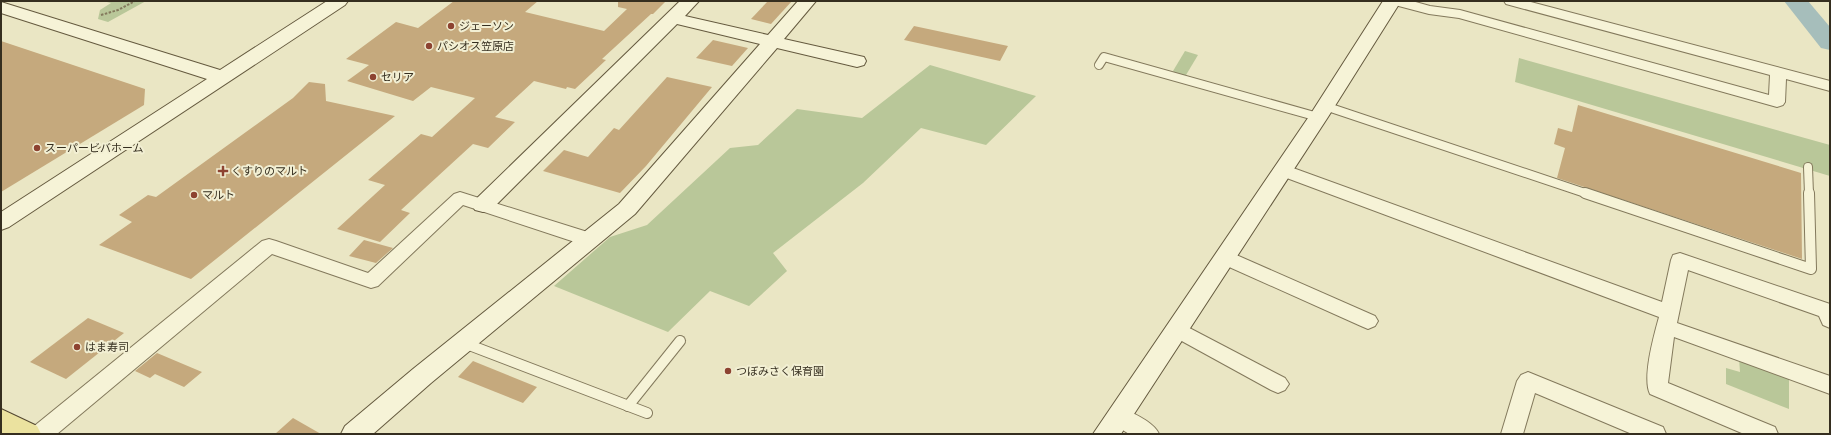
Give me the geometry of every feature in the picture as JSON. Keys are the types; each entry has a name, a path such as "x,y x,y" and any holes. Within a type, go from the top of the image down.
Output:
{"main road":[{"path":"1,420 28,434"}],"street":[{"path":"1,222 339,1"},
{"path":"483,205 690,1"},
{"path":"354,434 463,342 627,209 807,1"},
{"path":"1106,434 1321,112 1392,1"},
{"path":"1396,1 1429,10 1460,14 1777,102 1778,73"},
{"path":"1511,1 1830,86"},
{"path":"1520,31 1529,6"},
{"path":"1,7 221,77"},
{"path":"673,18 857,61"},
{"path":"1282,170 1669,320 1830,385"},
{"path":"41,434 269,246 372,281 460,198 590,240"},
{"path":"1225,256 1368,321"},
{"path":"1767,434 1657,388 1661,348 1669,320 1680,260 1828,311 1830,320"},
{"path":"1176,329 1278,384"},
{"path":"1512,434 1528,381 1653,434"},
{"path":"1118,416 1148,434"}],"lane":[{"path":"1099,65 1104,57 1321,112 1516,169 1811,269 1808,167"},
{"path":"628,406 680,341"},
{"path":"463,342 647,413"}],"path":[{"path":"101,15 118,10 135,1"}],"green space":[{"path":"103,1 146,1 108,22 98,19 100,10 111,3"},
{"path":"1185,51 1198,55 1186,75 1176,75 1173,71"},
{"path":"1519,58 1830,145 1830,176 1515,82"},
{"path":"930,65 1036,96 986,145 921,128 863,183 773,253 787,271 749,306 710,291 668,332 554,286 610,237 647,225 730,148 758,145 797,109 862,118"},
{"path":"1739,358 1789,376 1789,409 1726,384 1726,368 1740,372"}],"building":[{"path":"454,1 538,1 525,12 604,31 627,9 618,7 618,1 666,1 602,59 606,60 575,89 567,87 566,89 534,81 495,117 515,122 488,148 473,144 401,210 410,213 380,242 337,229 385,185 368,180 421,134 432,137 475,98 431,87 413,101 347,81 369,65 346,59 396,22 418,28"},
{"path":"768,1 792,1 771,24 751,19"},
{"path":"914,26 1008,46 1000,61 904,40"},
{"path":"713,40 748,48 732,66 696,58"},
{"name":"スーパービバホーム","path":"1,41 145,89 144,105 1,192"},
{"path":"667,77 712,87 646,166 620,193 543,171 564,150 588,157 614,128 619,130"},
{"path":"309,82 325,84 326,101 395,116 191,279 99,245 132,222 119,215 148,195 156,197 293,98"},
{"path":"1578,105 1801,173 1802,259 1557,178 1565,148 1554,144 1558,128 1572,132"},
{"path":"364,240 393,248 376,263 349,256"},
{"name":"はま寿司","path":"88,318 124,333 66,379 30,362"},
{"path":"157,353 202,372 184,387 155,374 150,378 135,371"},
{"path":"473,361 537,387 523,403 458,377"},
{"path":"293,418 321,434 275,434"}],"waterway":[{"path":"1796,1 1830,43"}],"place":[{"name":"ジェーソン","path":"451,26"},
{"name":"パシオス笠原店","path":"429,46"},
{"name":"セリア","path":"373,77"},
{"name":"スーパービバホーム","path":"37,148"},
{"name":"くすりのマルト","path":"223,171"},
{"name":"マルト","path":"194,195"},
{"name":"はま寿司","path":"77,347"},
{"name":"つぼみさく保育園","path":"728,371"}]}
